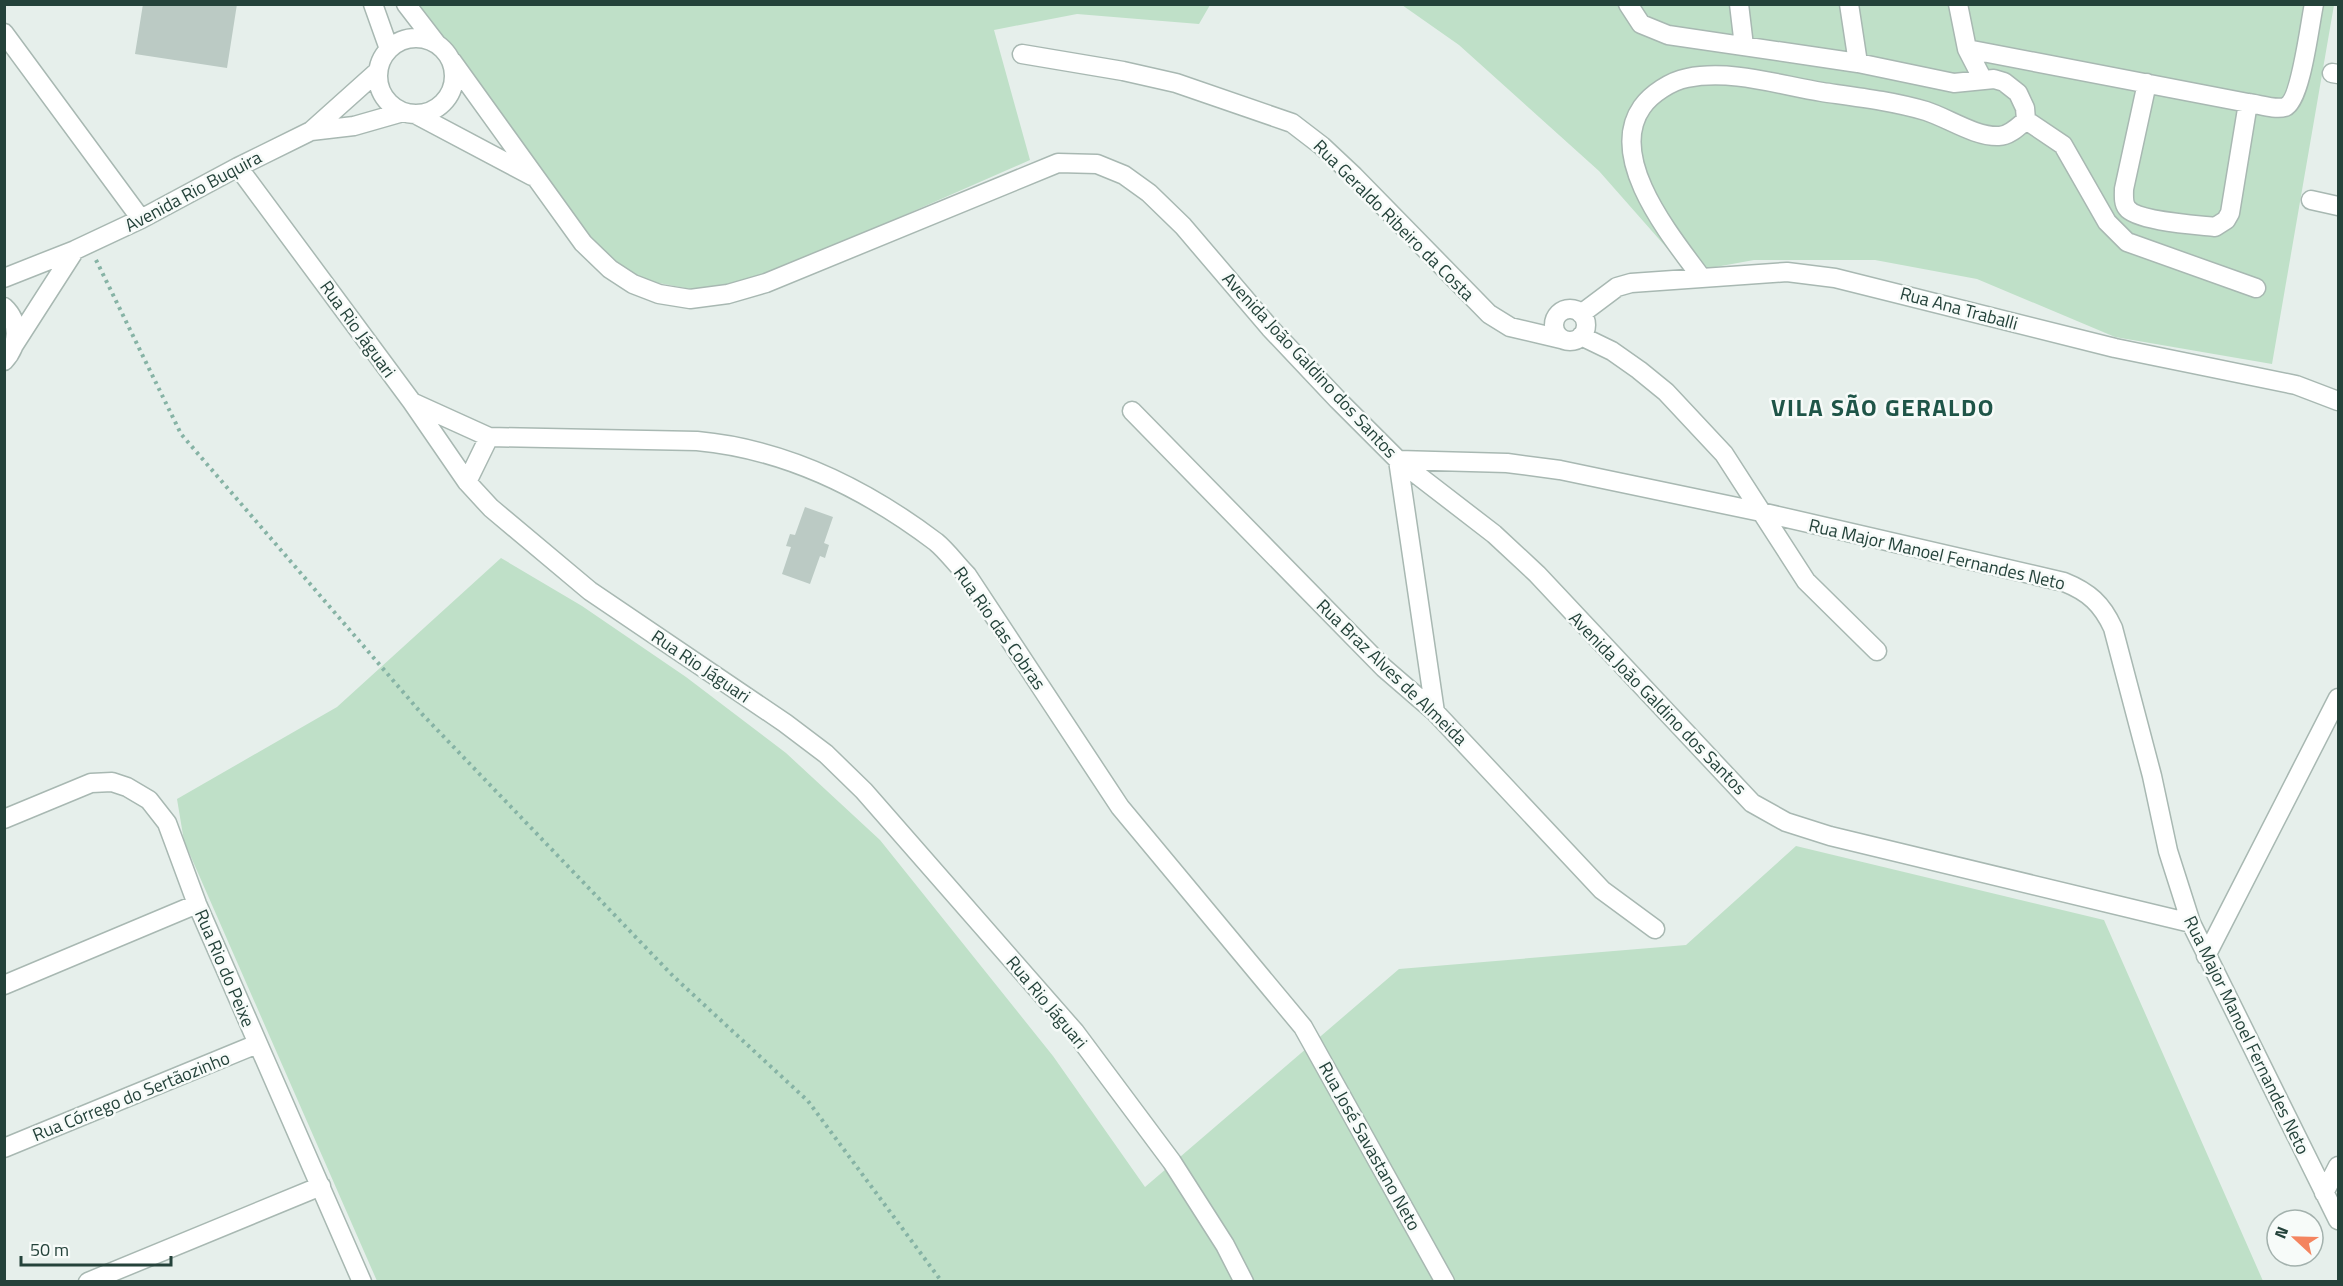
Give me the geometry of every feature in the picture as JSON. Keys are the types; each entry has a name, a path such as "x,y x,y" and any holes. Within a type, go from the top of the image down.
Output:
{"street":[{"path":"373,4 389,49"},
{"path":"311,131 354,126 409,113 434,110 448,98 454,80 452,61 406,4"},
{"path":"1628,4 1641,24 1657,32 1858,63 1954,83 1994,79 2011,86 2025,108 2025,120 2013,131 1998,137 1976,132 1925,111 1733,76 1685,78 1662,89 1644,104 1635,118 1630,150 1651,204 1701,277"},
{"path":"1739,4 1744,46"},
{"path":"1849,4 1858,63"},
{"path":"1958,4 1966,48 1983,80"},
{"path":"1966,48 2277,107 2291,102 2298,84 2313,5"},
{"path":"4,33 141,219"},
{"path":"436,43 411,38 389,49 378,71 378,84 383,96 392,106 532,176"},
{"name":"Rua Geraldo Ribeiro da Costa","path":"1022,54 1123,71 1176,83 1292,123 1322,146 1354,176 1501,324 1561,339"},
{"name":"Avenida João Galdino dos Santos","path":"452,61 521,155 532,176 583,243 610,269 633,284 659,294 690,299 728,294 766,283 1050,166 1080,162 1097,164 1124,175 1149,193 1183,226 1270,328 1398,460 1494,534 1537,574 1752,802 1786,822 1830,836 2192,923"},
{"path":"311,131 378,71"},
{"path":"2147,83 2124,189 2124,201 2131,212 2148,217 2216,228 2226,220 2233,199 2248,103"},
{"path":"2025,120 2063,145 2107,222 2127,242 2256,288"},
{"name":"Avenida Rio Buquira","path":"4,278 81,247 141,219 238,166 311,131"},
{"name":"Rua Rio Jáguari","path":"238,166 412,402 467,482 521,535 590,591 785,723 826,754 864,791 1075,1032 1172,1162 1220,1237 1244,1281"},
{"path":"2311,200 2338,206"},
{"path":"9,353 81,247"},
{"name":"Rua Ana Traballi","path":"1581,314 1617,287 1631,283 1787,272 1855,281 2115,348 2296,385 2338,401"},
{"path":"4,307 15,323 9,353"},
{"path":"1519,329 1556,317 1568,310 1581,314 1586,323 1581,336 1572,341 1561,339 1555,331 1556,317"},
{"path":"1581,336 1612,351 1666,392 1724,454 1806,580 1877,651"},
{"name":"Rua Rio das Cobras","path":"412,402 489,437 726,444 768,454 815,470 864,496 937,543 967,575 1120,807 1185,888 1292,1011"},
{"name":"Rua Braz Alves de Almeida","path":"1132,411 1384,668 1435,712 1602,890 1655,929"},
{"path":"467,482 489,437"},
{"path":"1398,460 1435,712"},
{"name":"Rua Major Manoel Fernandes Neto","path":"1398,460 1507,463 1560,470 1761,512 2064,582 2082,589 2105,610 2113,628 2152,776 2168,851 2192,923 2206,956 2338,1220"},
{"path":"2206,956 2338,698"},
{"name":"Rua Rio do Peixe","path":"4,819 91,783 112,782 127,787 149,800 167,823 197,904 362,1281"},
{"path":"4,985 197,904"},
{"name":"Rua José Savastano Neto","path":"1292,1011 1346,1100 1445,1281"},
{"name":"Rua Córrego do Sertãozinho","path":"4,1148 258,1044"},
{"path":"2324,1193 2338,1166"},
{"path":"88,1281 321,1186"}],"path":[{"path":"81,247 181,434 422,714 673,976 808,1101 942,1281"}],"green space":[{"path":"416,5 1210,5 1199,24 1077,14 994,30 1030,160 752,282 696,290 621,276 539,175"},
{"path":"1402,5 2334,5 2272,364 2115,337 1977,279 1875,260 1754,260 1688,272 1599,171 1459,45"},
{"path":"501,558 582,606 686,677 786,753 880,840 1053,1056 1145,1187 1399,969 1686,945 1796,846 2104,920 2263,1281 377,1281 184,841 177,799 337,707"}],"building":[{"path":"143,4 237,4 227,68 135,54"},
{"path":"805,507 833,517 824,543 829,545 825,558 820,556 810,584 782,574 791,547 786,546 790,534 795,535"}],"district":[{"name":"VILA SÃO GERALDO","path":"1883,407"}]}
